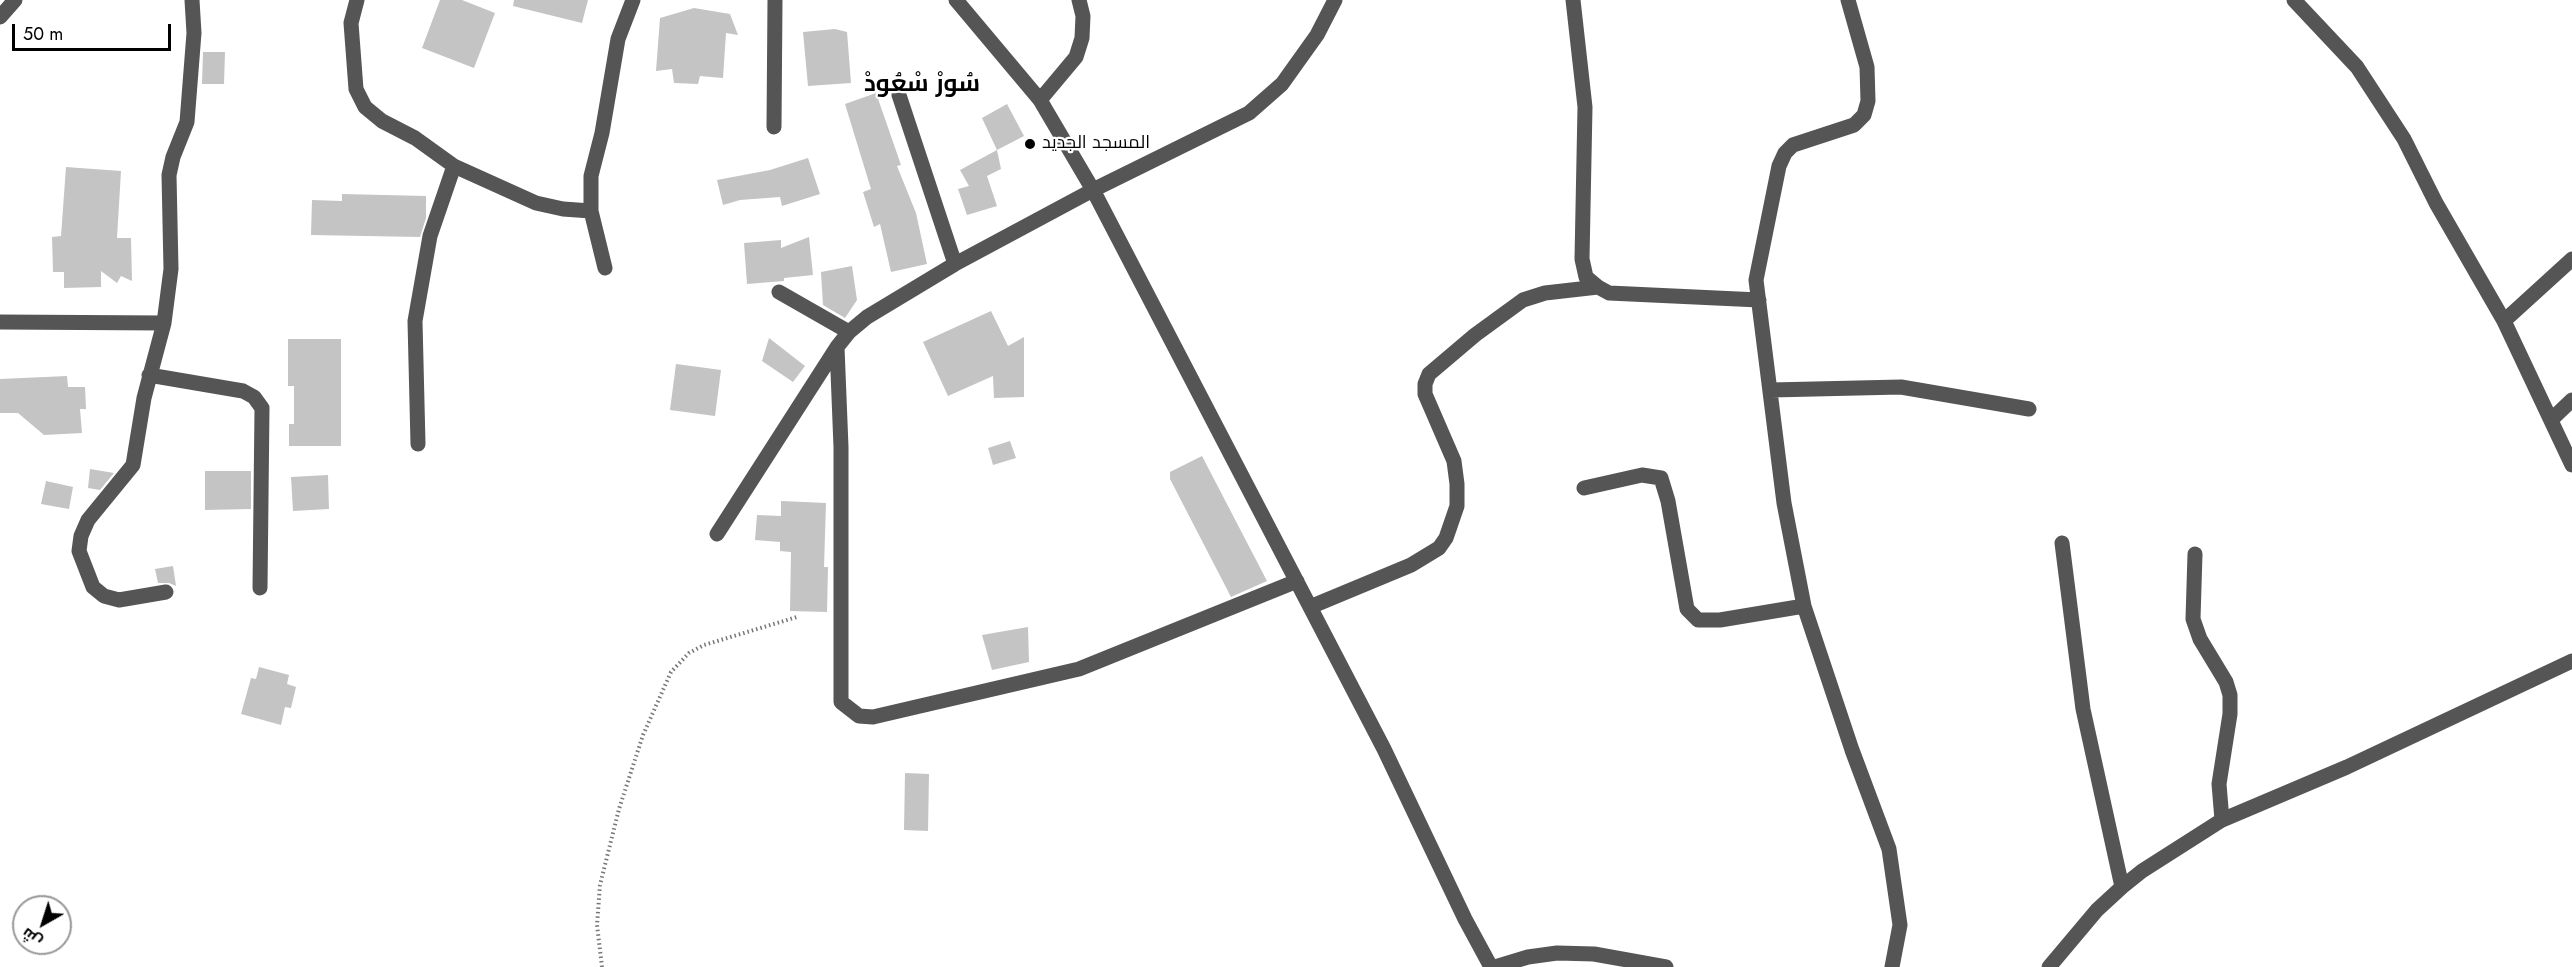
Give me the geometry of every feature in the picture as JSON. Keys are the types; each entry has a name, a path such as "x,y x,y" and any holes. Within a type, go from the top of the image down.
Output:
{"street":[{"path":"0,17 15,0"},
{"path":"166,592 119,600 104,596 93,587 79,551 81,536 88,520 133,465 149,375 164,323 171,269 169,175 173,157 187,122 194,33 192,0"},
{"path":"357,0 351,23 356,89 365,107 382,121 415,138 454,166 536,203 563,209 591,211"},
{"path":"605,268 591,211 591,176 602,133 618,39 633,0"},
{"path":"774,128 775,0"},
{"path":"956,0 1040,100 1093,190 1384,749 1465,919 1493,967 1528,957 1557,953 1594,954 1666,967"},
{"path":"1040,100 1076,57 1082,38 1083,16 1079,0"},
{"path":"717,534 837,346 849,332 867,317 954,264 1093,190 1249,113 1281,84 1317,34 1335,0"},
{"path":"1573,0 1585,107 1582,259 1586,277 1609,293 1759,300"},
{"path":"1848,0 1867,67 1868,101 1864,115 1854,125 1793,145 1785,153 1779,166 1756,280 1784,503 1804,606 1852,750 1889,849 1900,925 1892,967"},
{"path":"2294,0 2357,67 2378,97 2504,321 2572,465"},
{"path":"899,96 954,264"},
{"path":"418,444 415,321 430,236 454,166"},
{"path":"2504,321 2572,259"},
{"path":"1310,607 1411,565 1439,548 1446,538 1457,506 1457,484 1454,461 1425,394 1425,384 1429,374 1475,335 1524,300 1545,293 1598,287"},
{"path":"779,292 849,332"},
{"path":"0,322 164,323"},
{"path":"837,346 841,447 841,702 859,716 873,717 1079,669 1297,581"},
{"path":"149,375 243,391 254,397 262,408 260,588"},
{"path":"1771,390 1901,387 2029,409"},
{"path":"2552,419 2572,400"},
{"path":"1584,488 1642,475 1661,478 1668,501 1687,609 1698,620 1720,620 1804,606"},
{"path":"2062,543 2083,709 2122,887"},
{"path":"2195,554 2193,619 2200,639 2226,682 2230,695 2230,714 2219,784 2222,820"},
{"path":"2049,967 2097,910 2122,887 2142,871 2222,820 2347,767 2572,661"}],"path":[{"path":"602,967 597,925 600,885 619,809 644,735 671,672 689,653 704,645 797,617"}],"building":[{"path":"440,0 462,0 495,13 474,68 422,48"},
{"path":"514,0 588,0 582,23 513,6"},
{"path":"694,8 730,14 738,35 726,33 723,78 700,76 698,84 674,83 672,69 656,71 660,18"},
{"path":"835,29 847,32 851,83 808,86 803,32"},
{"path":"203,52 225,52 224,84 202,84"},
{"path":"876,93 901,165 897,166 916,213 927,264 891,272 880,224 874,227 863,192 871,189 845,104"},
{"path":"1007,104 1024,136 997,150 982,118"},
{"path":"997,150 1001,169 987,176 997,206 967,215 958,189 969,186 960,170"},
{"path":"808,158 820,194 782,206 780,197 740,200 723,205 717,180 770,170"},
{"path":"66,167 121,171 117,238 131,238 132,281 121,276 117,283 101,271 101,287 64,288 64,272 53,272 52,237 61,236"},
{"path":"342,194 426,196 426,218 420,237 311,235 312,200 342,201"},
{"path":"809,237 813,275 784,278 784,281 747,284 744,243 781,240 781,248"},
{"path":"852,266 857,300 845,318 823,305 821,272"},
{"path":"991,311 1008,346 1024,337 1024,397 994,398 993,376 948,396 923,342"},
{"path":"769,338 805,366 793,382 762,361"},
{"path":"288,339 341,339 341,446 289,446 289,424 294,424 294,386 288,386"},
{"path":"676,364 721,370 715,416 670,410"},
{"path":"67,376 68,387 85,387 86,409 80,409 82,433 44,435 18,413 0,413 0,379"},
{"path":"1010,441 1016,458 993,465 988,448"},
{"path":"1202,456 1267,581 1231,597 1170,479 1170,472"},
{"path":"90,469 114,473 100,490 88,488"},
{"path":"205,471 251,471 251,509 205,510"},
{"path":"328,475 329,509 293,511 291,477"},
{"path":"46,481 73,487 69,509 41,504"},
{"path":"781,501 826,503 824,567 828,567 827,612 790,611 791,552 780,551 780,542 755,540 757,515 781,516"},
{"path":"173,566 176,586 169,583 158,583 155,569"},
{"path":"1028,627 1029,662 992,670 982,635"},
{"path":"259,667 289,675 287,684 296,687 291,708 285,707 281,725 241,714 251,678 256,679"},
{"path":"905,773 929,774 928,831 904,830"}],"place":[{"name":"المسجد الجديد","path":"1030,144"}],"district":[{"name":"سُورْ سْعُودْ","path":"922,85"}]}
